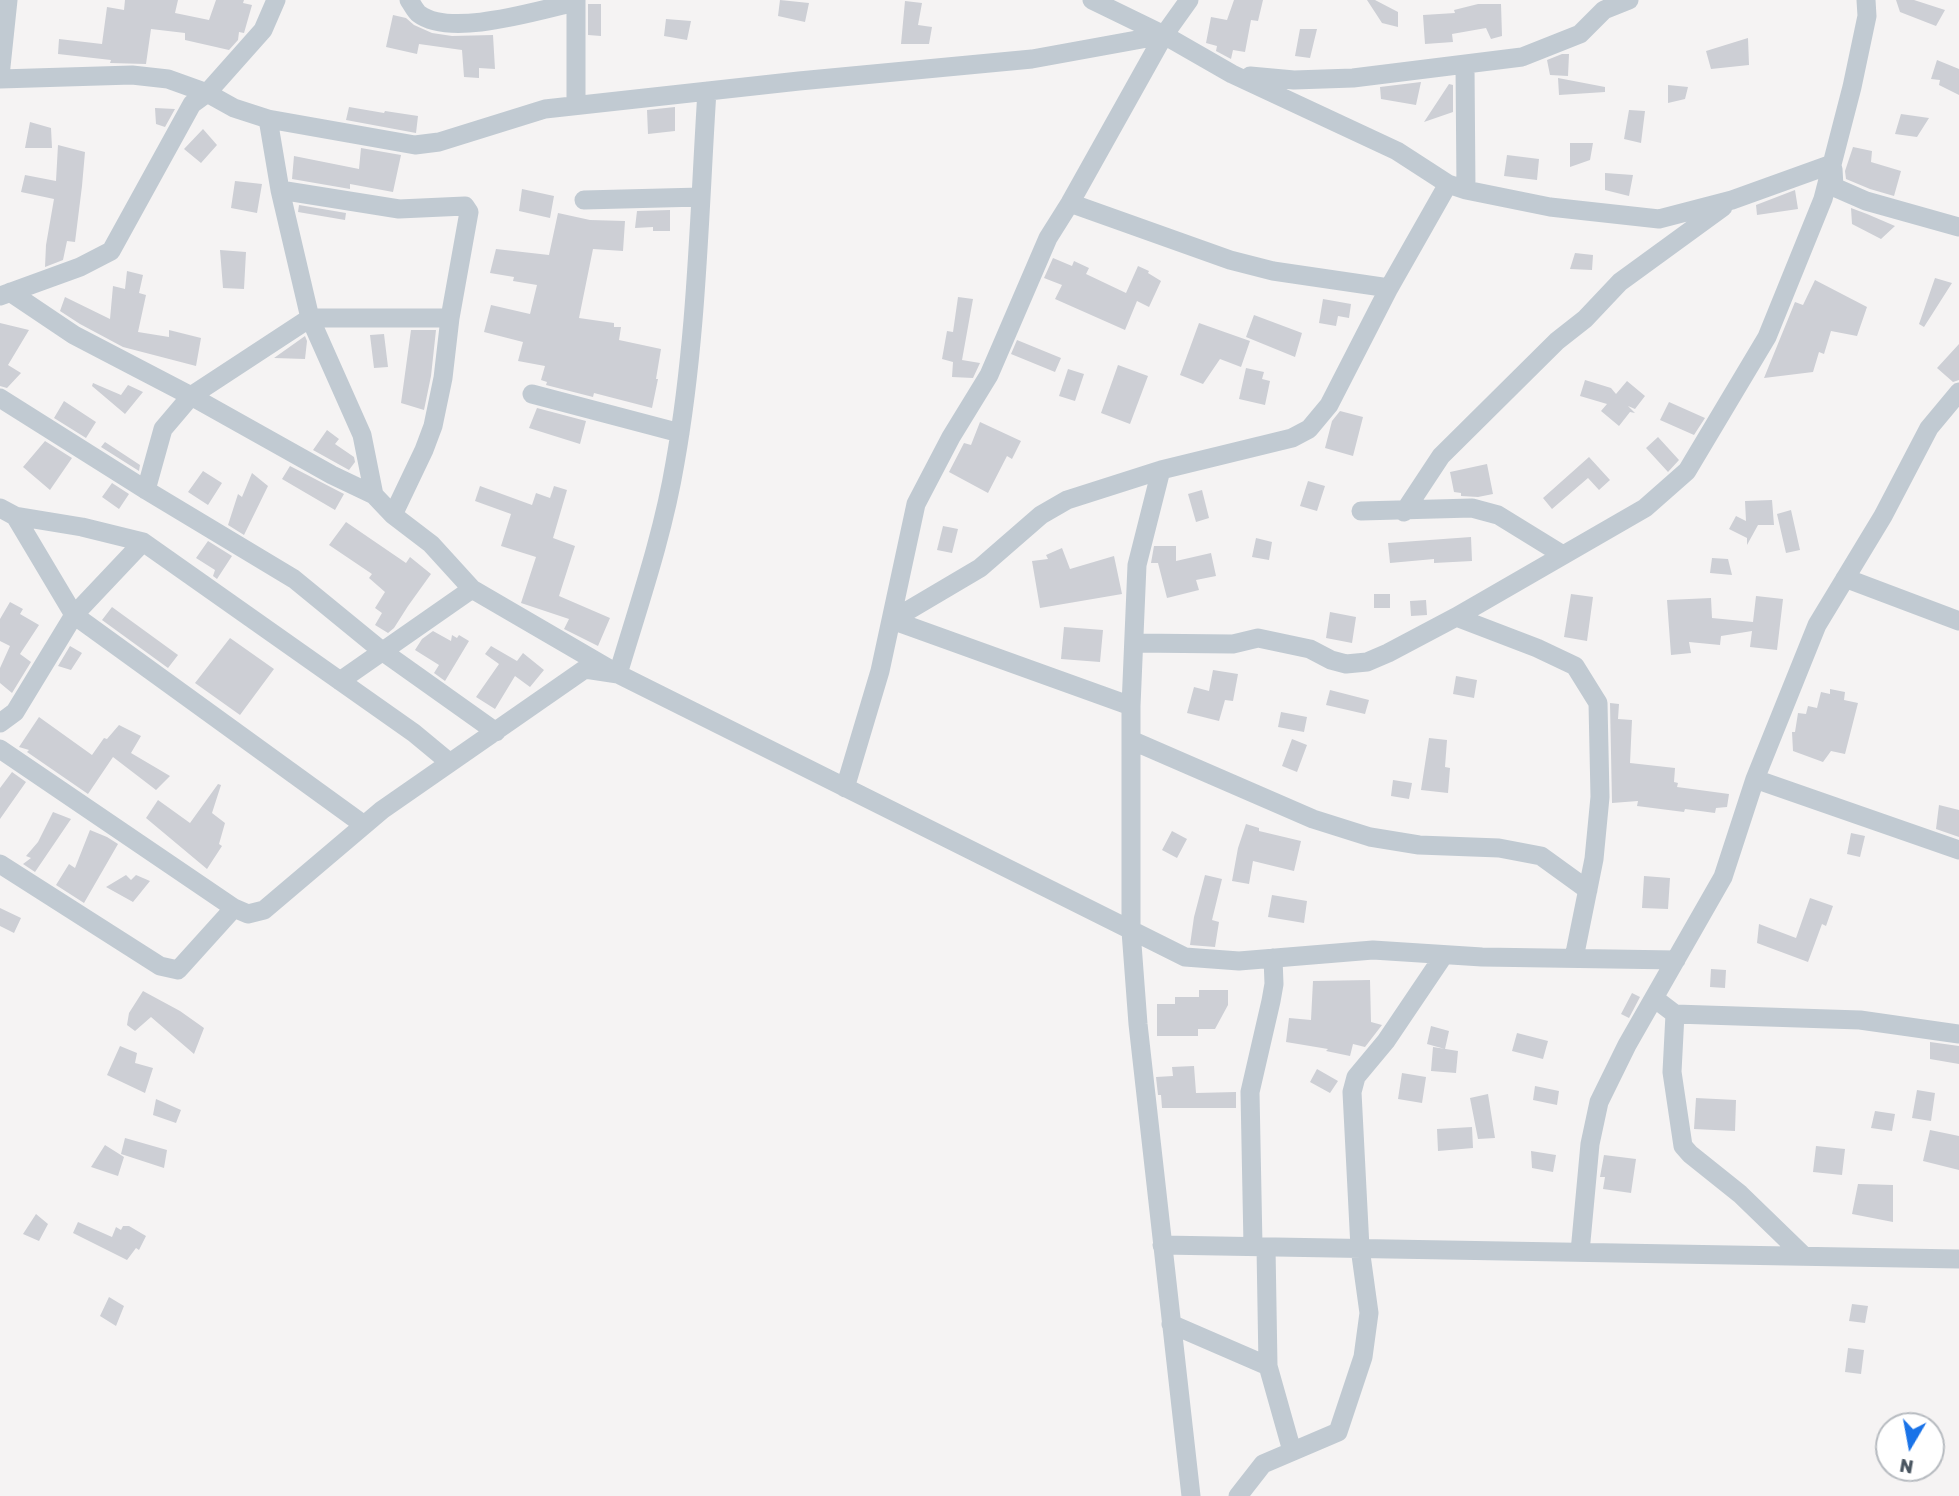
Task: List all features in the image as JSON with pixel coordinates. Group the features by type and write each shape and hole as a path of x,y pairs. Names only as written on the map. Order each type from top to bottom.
{"street":[{"path":"8,0 0,78 132,75 168,79 206,93 234,108 268,119 415,145 439,142 545,109 1032,59 1164,35"},
{"path":"5,294 80,267 111,251 192,104 206,93 263,30 276,0"},
{"path":"409,0 418,13 438,21 468,23 486,22 576,1 576,105"},
{"path":"1092,0 1164,35 1232,74 1397,151 1457,187 1550,206 1659,219 1732,200 1832,164"},
{"path":"845,788 880,671 916,504 951,437 989,375 1048,238 1164,35 1189,0"},
{"path":"1232,74 1294,80 1341,79 1522,57 1580,34 1604,10 1629,0"},
{"path":"1134,643 1233,644 1258,638 1310,649 1346,664 1367,662 1456,617 1645,508 1687,471 1767,337 1823,199 1852,87 1867,16 1866,0"},
{"path":"892,620 981,569 1041,515 1067,500 1161,470 1292,438 1309,429 1329,405 1389,288 1457,187 1465,65"},
{"path":"618,674 663,522 680,433 691,355 707,91"},
{"path":"268,119 280,190 310,318 362,436 374,495"},
{"path":"1832,164 1834,187 1866,201 1959,227"},
{"path":"280,190 399,209 465,206 469,212 433,426 393,515"},
{"path":"584,200 701,197"},
{"path":"1404,512 1441,456 1557,341 1584,319 1620,282 1732,200"},
{"path":"1070,203 1241,263 1273,271 1389,288"},
{"path":"5,294 74,335 191,396 332,475 374,495 393,515 431,544 472,589 618,674 1185,957 1239,961 1373,950 1444,955 1675,960"},
{"path":"146,490 163,429 191,396 310,318 450,318"},
{"path":"1580,1252 1590,1144 1599,1102 1723,877 1755,779 1817,625 1883,516 1929,428 1959,392"},
{"path":"532,394 680,433"},
{"path":"0,398 295,579 382,651 496,732"},
{"path":"1161,470 1137,565 1131,706 1131,931 1138,1024 1191,1496"},
{"path":"1361,511 1404,512 1472,508 1498,514 1563,555"},
{"path":"8,512 143,542 414,733 449,762"},
{"path":"8,512 74,615 364,825"},
{"path":"0,723 15,712 74,615 143,542"},
{"path":"1845,578 1959,621"},
{"path":"340,681 472,589"},
{"path":"1456,617 1537,648 1575,666 1598,704 1600,797 1594,859 1574,958"},
{"path":"892,620 1131,706"},
{"path":"0,749 234,908 248,914 264,910 364,825 449,762 585,669 618,674"},
{"path":"1131,740 1313,819 1370,837 1419,845 1499,848 1541,856 1588,890"},
{"path":"1755,779 1959,850"},
{"path":"0,864 160,966 178,970 234,908"},
{"path":"1238,1496 1264,1464 1338,1432 1363,1357 1369,1313 1360,1248 1352,1092 1356,1077 1386,1041 1444,955"},
{"path":"1273,958 1274,984 1250,1091 1268,1366 1292,1451"},
{"path":"1654,998 1675,1014 1860,1020 1959,1034"},
{"path":"1675,1014 1672,1072 1683,1146 1740,1194 1804,1256"},
{"path":"1162,1245 1959,1259"},
{"path":"1171,1324 1268,1366"}],"building":[{"path":"125,0 178,0 175,13 209,20 216,0 244,0 243,3 252,5 244,33 239,32 238,40 229,50 185,40 185,33 151,29 146,64 110,63 111,60 58,54 59,39 102,44 107,7 124,10"},
{"path":"780,0 809,3 805,22 778,16"},
{"path":"1234,0 1263,0 1258,21 1251,20 1245,52 1233,50 1231,59 1216,51 1217,46 1206,43 1211,17 1227,20"},
{"path":"1367,0 1375,0 1398,12 1398,27 1382,23"},
{"path":"1896,0 1914,0 1945,10 1936,26 1900,12"},
{"path":"905,1 922,3 918,25 932,27 929,44 901,44"},
{"path":"588,4 601,4 601,36 588,35"},
{"path":"1478,4 1501,4 1502,36 1491,39 1486,28 1452,34 1453,42 1425,44 1423,15 1455,13 1454,10"},
{"path":"393,15 406,18 432,33 452,36 493,35 495,69 479,68 479,78 464,77 462,50 419,44 417,54 386,47"},
{"path":"666,19 691,21 687,40 664,36"},
{"path":"1300,29 1317,29 1310,58 1295,56"},
{"path":"1748,38 1749,65 1711,69 1706,51"},
{"path":"1569,54 1568,76 1550,75 1547,60"},
{"path":"1937,60 1959,69 1959,95 1939,85 1940,80 1931,79"},
{"path":"1558,78 1605,87 1605,92 1559,95"},
{"path":"1421,82 1416,105 1381,99 1380,87"},
{"path":"1449,84 1453,85 1453,112 1424,122"},
{"path":"1668,85 1688,87 1685,99 1668,103"},
{"path":"349,107 418,116 416,133 346,120"},
{"path":"675,107 675,131 648,134 647,110"},
{"path":"155,108 175,109 165,127 156,124"},
{"path":"1629,110 1645,111 1641,143 1624,139"},
{"path":"1901,114 1929,118 1917,137 1895,134"},
{"path":"30,122 51,128 52,148 25,148"},
{"path":"203,129 217,145 201,163 184,149"},
{"path":"1570,143 1593,143 1590,160 1570,167"},
{"path":"58,145 85,152 82,186 75,242 67,241 63,260 45,267 54,199 21,192 25,175 56,181"},
{"path":"1853,147 1872,151 1871,162 1901,171 1894,196 1846,179 1845,171"},
{"path":"361,148 401,155 393,192 350,184 350,189 292,179 294,156 359,169"},
{"path":"1507,155 1539,159 1537,180 1504,176"},
{"path":"1605,173 1633,175 1629,196 1605,190"},
{"path":"235,181 262,184 257,213 231,208"},
{"path":"522,189 554,196 550,218 519,211"},
{"path":"1795,190 1798,209 1757,215 1756,205"},
{"path":"299,205 346,213 345,220 298,212"},
{"path":"1851,208 1895,226 1881,239 1852,224"},
{"path":"670,210 670,231 653,231 653,227 635,228 637,211"},
{"path":"558,213 590,220 625,221 623,251 593,249 579,318 614,323 614,327 621,327 619,340 661,349 652,408 594,393 593,397 546,385 547,382 541,380 545,366 518,361 523,342 484,332 491,305 530,314 537,285 490,273 496,249 549,255"},
{"path":"220,250 246,252 244,289 223,288"},
{"path":"1575,253 1593,255 1592,270 1570,269"},
{"path":"1053,258 1072,266 1074,261 1089,268 1086,274 1126,293 1138,266 1161,281 1149,307 1137,301 1125,330 1055,299 1062,285 1044,278"},
{"path":"127,271 143,275 139,293 146,295 138,332 169,337 169,330 201,338 196,366 123,347 60,311 65,297 110,319 113,286 125,289"},
{"path":"1935,278 1952,283 1924,327 1919,324"},
{"path":"1815,280 1867,307 1857,336 1831,331 1824,354 1819,352 1813,372 1764,378 1795,302 1803,305"},
{"path":"958,297 973,299 962,360 980,363 973,378 952,377 953,362 942,359 947,331 953,332"},
{"path":"1323,299 1351,304 1349,318 1338,316 1336,326 1319,323"},
{"path":"1254,315 1302,333 1295,357 1246,337"},
{"path":"0,323 29,330 8,365 21,373 7,388 0,386"},
{"path":"1199,323 1250,341 1241,367 1220,359 1203,384 1180,375"},
{"path":"411,330 436,330 424,410 401,403"},
{"path":"384,334 388,367 374,368 370,335"},
{"path":"305,336 305,359 274,358"},
{"path":"1017,340 1061,358 1055,372 1011,354"},
{"path":"1959,344 1959,380 1953,382 1937,368"},
{"path":"1118,365 1148,376 1130,424 1101,413"},
{"path":"1246,368 1264,372 1262,379 1270,381 1265,405 1239,399"},
{"path":"1068,369 1084,374 1075,401 1059,396"},
{"path":"1585,380 1611,388 1616,394 1627,381 1645,396 1635,409 1628,406 1635,413 1630,412 1619,426 1601,411 1607,404 1580,396"},
{"path":"93,383 121,395 128,385 143,392 125,414 92,386"},
{"path":"64,401 96,422 86,438 54,418"},
{"path":"1669,402 1705,418 1694,435 1660,420"},
{"path":"537,408 586,421 580,444 529,428"},
{"path":"1340,411 1363,417 1353,456 1325,448 1332,421"},
{"path":"980,422 1021,441 1012,459 1007,456 988,493 949,472 964,443 971,445"},
{"path":"327,430 339,439 335,444 354,457 355,462 349,470 313,450"},
{"path":"1658,437 1679,460 1668,472 1646,448"},
{"path":"45,441 72,458 50,490 23,467"},
{"path":"105,442 140,465 139,471 101,447"},
{"path":"1589,457 1610,480 1599,490 1588,478 1552,509 1543,498"},
{"path":"1487,464 1493,494 1478,497 1461,496 1461,493 1454,492 1450,472"},
{"path":"290,466 344,494 335,510 282,479"},
{"path":"203,471 222,483 208,505 188,492"},
{"path":"252,473 268,486 244,535 228,525 238,494 242,497"},
{"path":"1308,481 1325,486 1317,511 1300,506"},
{"path":"112,483 129,494 119,509 102,497"},
{"path":"480,486 532,505 536,493 550,498 554,486 567,490 553,538 575,546 559,596 610,618 598,646 564,629 569,619 521,603 536,557 501,546 511,514 475,501"},
{"path":"1202,490 1209,518 1196,522 1188,494"},
{"path":"1772,500 1774,525 1758,525 1747,545 1747,538 1729,529 1736,516 1746,521 1745,501"},
{"path":"1791,510 1800,550 1786,553 1777,514"},
{"path":"346,522 406,563 410,557 431,574 388,633 375,625 382,613 375,608 385,592 369,578 372,574 329,545"},
{"path":"943,526 958,529 952,553 937,550"},
{"path":"1471,537 1472,561 1434,563 1434,559 1390,563 1388,543"},
{"path":"1256,538 1272,542 1269,560 1252,557"},
{"path":"208,541 232,556 217,579 213,576 215,570 196,558"},
{"path":"1154,546 1176,546 1176,561 1211,553 1216,576 1196,580 1199,590 1167,598 1158,563 1151,563"},
{"path":"1062,548 1070,569 1114,556 1122,594 1040,608 1032,561 1048,559 1046,555"},
{"path":"1712,558 1728,559 1732,575 1710,573"},
{"path":"1374,594 1390,594 1390,608 1374,608"},
{"path":"1571,594 1593,597 1587,641 1564,637"},
{"path":"1756,596 1783,599 1777,650 1750,647 1752,631 1721,636 1720,645 1689,642 1691,653 1671,655 1667,600 1711,598 1712,618 1753,622"},
{"path":"1426,600 1427,615 1411,616 1410,601"},
{"path":"10,602 23,609 20,614 39,625 20,654 31,662 12,693 0,683 0,668 10,646 0,641 0,619"},
{"path":"112,607 178,655 168,668 102,620"},
{"path":"1330,612 1356,617 1352,643 1326,638"},
{"path":"1064,627 1103,630 1100,662 1061,659"},
{"path":"433,631 451,641 452,635 457,638 459,635 469,641 445,681 434,673 439,665 415,650 422,639"},
{"path":"230,638 274,669 240,715 195,683"},
{"path":"70,646 82,653 71,670 58,666"},
{"path":"491,646 517,661 523,653 544,670 530,687 515,676 495,709 476,697 499,664 485,654"},
{"path":"1213,670 1238,674 1233,701 1225,700 1219,721 1187,713 1194,687 1209,691"},
{"path":"1456,676 1477,680 1474,698 1453,694"},
{"path":"1830,689 1845,692 1844,700 1858,703 1845,754 1831,751 1823,762 1793,751 1792,732 1795,732 1798,713 1806,714 1808,706 1817,708 1821,692 1830,694"},
{"path":"1330,690 1369,700 1365,714 1326,705"},
{"path":"1610,703 1619,704 1618,719 1632,720 1630,763 1675,768 1674,782 1678,783 1677,787 1729,794 1727,807 1716,808 1715,813 1685,809 1684,812 1637,806 1638,801 1612,803"},
{"path":"1281,712 1307,717 1304,732 1278,727"},
{"path":"39,717 92,755 104,738 107,739 119,725 141,736 131,753 170,776 156,790 113,757 88,794 27,752 29,750 19,747"},
{"path":"1429,738 1447,740 1445,767 1450,768 1448,793 1421,790"},
{"path":"1292,739 1307,745 1297,772 1282,766"},
{"path":"12,772 26,782 0,819 0,788"},
{"path":"1393,780 1412,783 1409,799 1391,796"},
{"path":"218,784 221,785 212,813 225,823 219,844 222,846 207,869 146,818 158,800 190,823"},
{"path":"1939,805 1959,810 1959,837 1936,829"},
{"path":"53,812 71,819 35,872 23,864 31,858 26,856 38,842"},
{"path":"1246,824 1259,828 1259,831 1301,841 1294,871 1253,861 1249,884 1232,881"},
{"path":"90,830 118,844 84,903 56,885 69,864 75,868"},
{"path":"1172,831 1187,839 1177,858 1162,850"},
{"path":"1851,833 1865,836 1860,857 1847,854"},
{"path":"126,875 131,880 136,875 150,881 133,902 106,887"},
{"path":"1205,875 1222,879 1212,920 1219,922 1215,947 1190,945"},
{"path":"1644,876 1670,878 1668,909 1642,908"},
{"path":"1272,895 1307,901 1304,923 1268,917"},
{"path":"1810,898 1833,906 1826,926 1822,924 1808,962 1757,943 1759,924 1796,938"},
{"path":"0,908 21,918 14,933 0,926"},
{"path":"1711,969 1726,970 1725,988 1710,987"},
{"path":"1370,980 1371,1022 1382,1025 1365,1047 1353,1044 1350,1056 1326,1051 1328,1049 1286,1042 1289,1018 1311,1020 1313,981"},
{"path":"1199,990 1228,990 1228,1005 1215,1029 1198,1029 1198,1036 1157,1036 1157,1004 1175,1004 1175,997 1199,997"},
{"path":"143,991 204,1028 194,1054 151,1017 135,1031 127,1025 129,1013"},
{"path":"1632,993 1640,997 1629,1018 1621,1014"},
{"path":"1431,1026 1449,1031 1445,1049 1427,1044"},
{"path":"1517,1033 1548,1041 1543,1059 1512,1051"},
{"path":"1930,1042 1959,1046 1959,1064 1930,1059"},
{"path":"120,1046 137,1053 135,1063 153,1068 145,1093 107,1075"},
{"path":"1433,1047 1458,1051 1456,1073 1431,1071"},
{"path":"1194,1066 1196,1093 1236,1092 1236,1108 1162,1108 1156,1077 1173,1076 1172,1067"},
{"path":"1317,1069 1338,1081 1330,1093 1310,1082"},
{"path":"1402,1073 1426,1077 1422,1103 1398,1099"},
{"path":"1535,1086 1559,1091 1557,1105 1533,1100"},
{"path":"1917,1090 1935,1093 1931,1121 1912,1118"},
{"path":"1488,1094 1495,1138 1478,1139 1470,1098"},
{"path":"1696,1098 1736,1100 1735,1131 1694,1129"},
{"path":"156,1099 181,1110 176,1123 153,1115"},
{"path":"1875,1111 1895,1114 1892,1131 1871,1128"},
{"path":"1472,1127 1473,1148 1438,1151 1437,1129"},
{"path":"1930,1130 1959,1136 1959,1170 1923,1161"},
{"path":"125,1138 167,1150 164,1168 121,1154"},
{"path":"105,1145 124,1157 118,1176 91,1167"},
{"path":"1816,1146 1845,1149 1842,1175 1813,1172"},
{"path":"1531,1151 1556,1155 1553,1172 1532,1168"},
{"path":"1604,1155 1636,1159 1631,1193 1603,1189 1605,1177 1600,1177"},
{"path":"1858,1184 1893,1185 1893,1222 1852,1214"},
{"path":"36,1214 48,1224 39,1241 23,1234"},
{"path":"78,1222 112,1237 116,1227 121,1230 123,1226 129,1226 146,1236 139,1250 136,1248 127,1260 73,1233"},
{"path":"109,1297 124,1306 116,1326 100,1316"},
{"path":"1852,1304 1868,1306 1865,1323 1849,1321"},
{"path":"1848,1348 1864,1350 1861,1374 1845,1372"}]}
